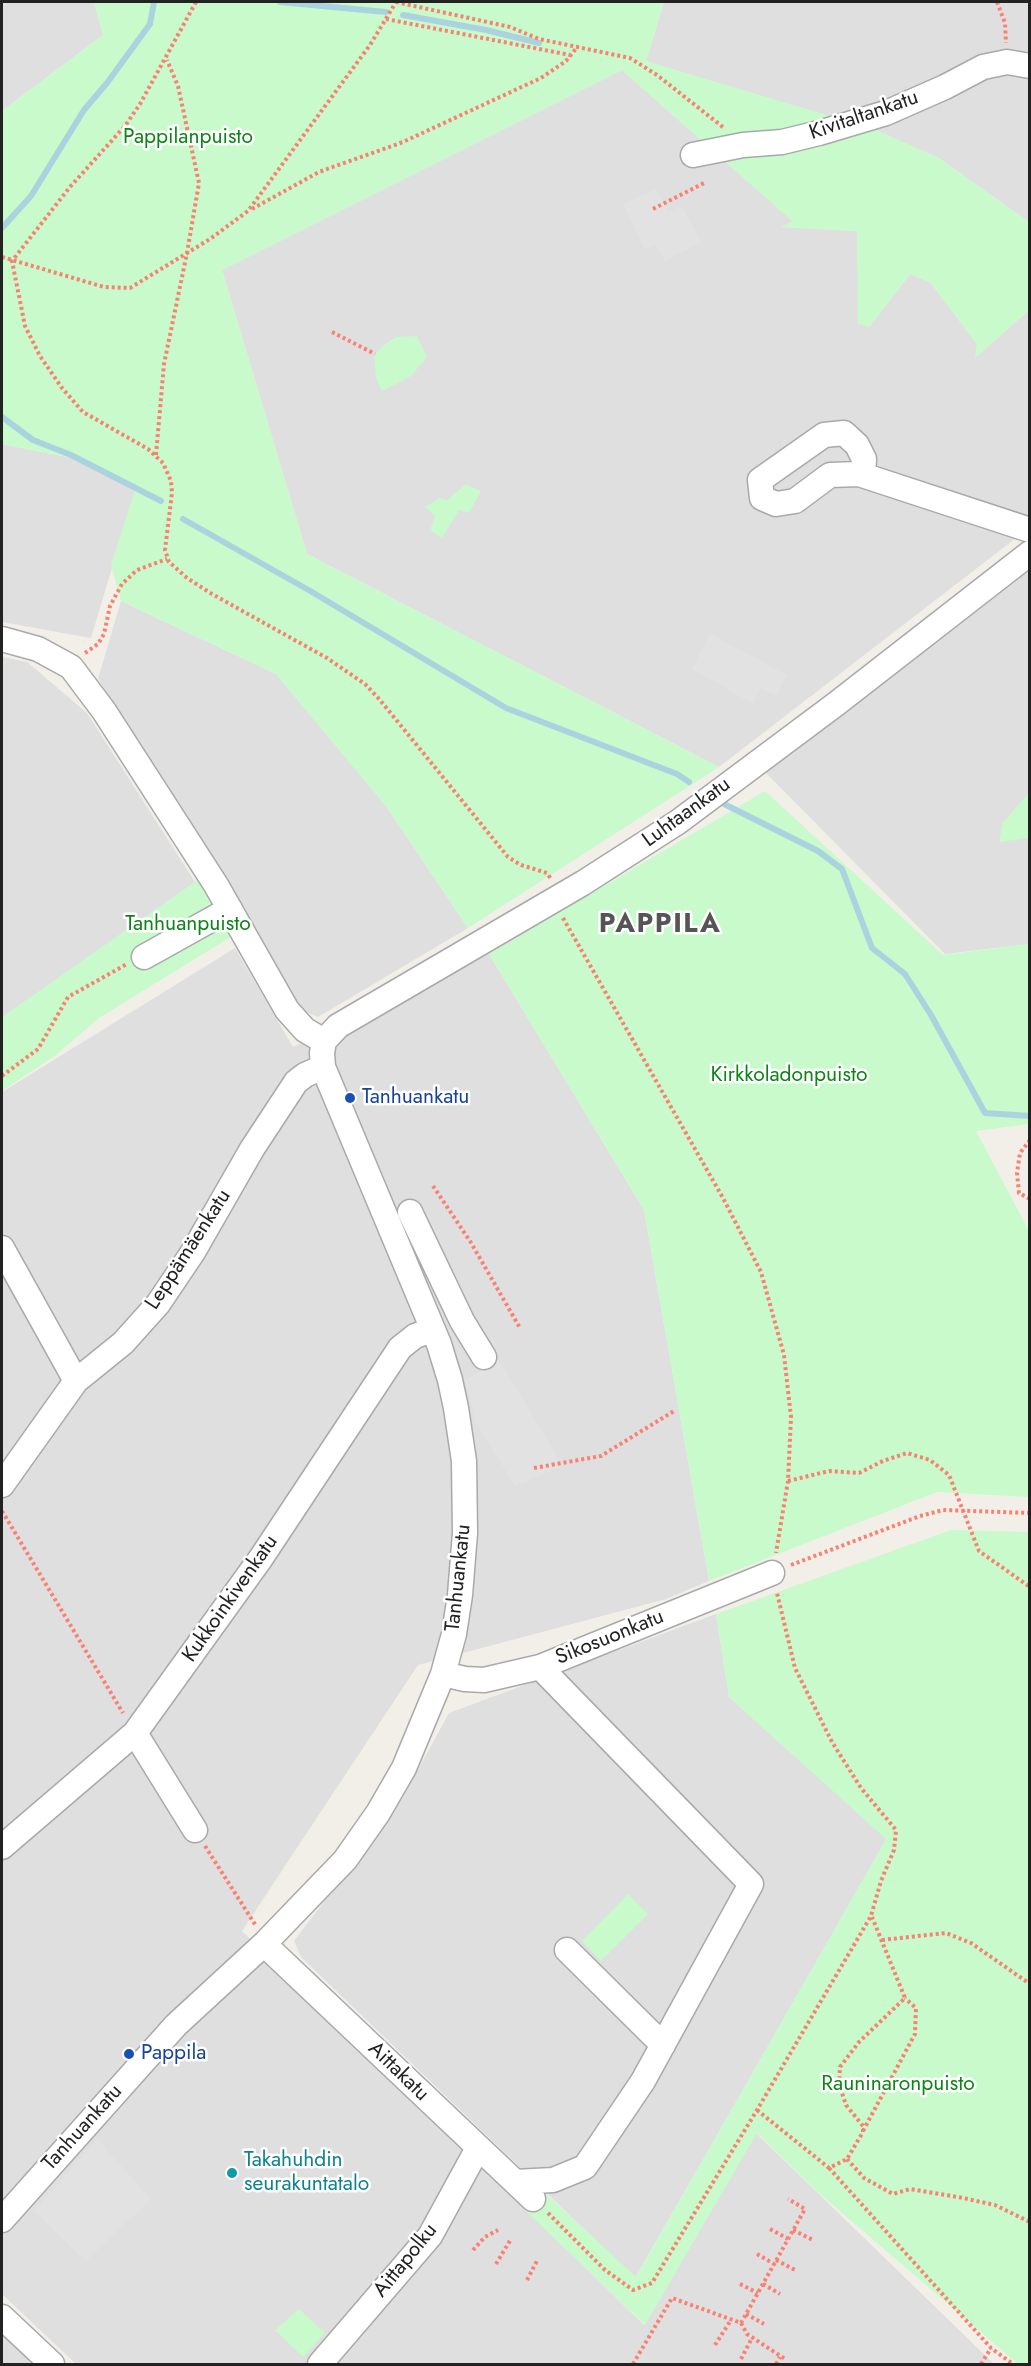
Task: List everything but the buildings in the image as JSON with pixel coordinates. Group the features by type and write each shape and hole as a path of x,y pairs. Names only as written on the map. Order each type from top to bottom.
{"street":[{"name":"Kivitaltankatu","path":"693,155 743,145 782,142 819,133 886,113 983,67 1018,64"},
{"path":"863,475 1029,530"},
{"name":"Luhtaankatu","path":"324,1041 338,1026 549,887 628,855 678,822 836,704 1029,553"},
{"path":"2,639 38,649 71,667 104,711 230,909 291,1015 310,1034 324,1041"},
{"path":"144,957 230,909"},
{"name":"Tanhuankatu","path":"2,2220 176,2025 265,1932 345,1860 378,1814 404,1768 443,1674 454,1634 460,1595 466,1488 452,1389 445,1360 323,1067 324,1041"},
{"name":"Leppämäenkatu","path":"2,1485 76,1381 123,1342 158,1304 193,1252 252,1149 290,1090 305,1075 323,1067"},
{"path":"410,1212 462,1321 484,1357"},
{"path":"2,1248 76,1381"},
{"name":"Kukkoinkivenkatu","path":"2,1847 135,1733 261,1558 400,1348 415,1336 432,1330"},
{"name":"Sikosuonkatu","path":"443,1674 484,1680 540,1666 772,1573"},
{"path":"515,2182 553,2180 585,2167 643,2081 751,1884 540,1666"},
{"path":"135,1733 195,1830"},
{"name":"Aittakatu","path":"265,1932 478,2148 533,2199"},
{"path":"567,1950 663,2045"},
{"name":"Aittapolku","path":"320,2364 430,2236 478,2148"},
{"path":"2,2317 52,2364"}],"path":[{"path":"196,2 166,59 125,126 70,187 12,261 25,326 40,356 62,388 83,412 156,456 167,471 172,493 165,550 167,559 187,578 212,594 327,658 365,684 508,857 521,865 547,873 549,887 566,924 723,1198 761,1272 784,1355 791,1417 788,1481 772,1573 795,1668 843,1760 861,1788 896,1830 894,1850 881,1881 871,1916 652,2283 633,2290 605,2270 533,2199"},
{"path":"248,211 370,45 396,2 510,27 539,39 630,58 665,81 743,145"},
{"path":"997,2 1018,64"},
{"path":"386,19 570,55"},
{"path":"2,257 104,287 130,288 187,253 248,211 319,172 403,142 541,78 578,46"},
{"path":"156,456 164,364 199,183 178,86 166,59"},
{"path":"653,208 706,182"},
{"path":"332,332 375,354"},
{"path":"71,667 88,650 98,644 104,634 110,606 122,584 136,570 167,559"},
{"path":"549,887 560,873"},
{"path":"2,1076 38,1049 68,997 130,962 144,957"},
{"path":"1029,1140 1020,1153 1017,1173 1019,1193 1029,1199"},
{"path":"433,1186 470,1242 520,1328"},
{"path":"534,1468 601,1456 674,1411"},
{"path":"788,1481 829,1471 859,1473 883,1461 907,1453 930,1460 949,1475 979,1551 1029,1587"},
{"path":"772,1573 920,1516 943,1510 1029,1513"},
{"path":"2,1511 135,1733"},
{"path":"195,1830 258,1929 265,1932"},
{"path":"829,2168 847,2159 915,2034 916,2008 905,1998 871,1916"},
{"path":"882,1940 946,1933 971,1943 1029,1984"},
{"path":"863,2132 863,2126 846,2105 842,2094 839,2084 840,2067 860,2042 905,1998"},
{"path":"757,2110 829,2168 992,2349 1013,2364"},
{"path":"847,2159 864,2178 893,2194 910,2189 963,2198 995,2205 1029,2222"},
{"path":"741,2323 805,2209 788,2199"},
{"path":"770,2229 788,2239"},
{"path":"473,2250 485,2237 498,2230"},
{"path":"793,2230 813,2240"},
{"path":"496,2264 511,2239"},
{"path":"757,2254 795,2270"},
{"path":"526,2280 538,2259"},
{"path":"740,2284 758,2293"},
{"path":"763,2284 780,2294"},
{"path":"633,2364 672,2298 741,2323 747,2334 783,2358 776,2364"},
{"path":"746,2314 764,2324"},
{"path":"715,2345 731,2320"},
{"path":"741,2359 752,2338"},
{"path":"981,2364 992,2349"}],"shaded area":[{"path":"2,2 94,2 103,35 2,111"},
{"path":"664,2 1029,2 1029,222 937,157 646,61"},
{"path":"622,70 793,221 782,227 857,231 869,327 910,274 930,282 977,344 976,357 1029,310 1029,528 719,767 307,554 222,270"},
{"path":"656,189 668,212 682,206 701,242 665,261 656,245 645,250 623,204"},
{"path":"2,444 72,458 135,491 91,638 2,622"},
{"path":"1029,566 1029,944 945,954 765,772"},
{"path":"121,601 276,674 386,806 468,928 318,1017 303,1011 98,679"},
{"path":"710,633 787,675 776,696 761,688 753,704 692,669"},
{"path":"2,657 27,662 87,713 195,882 2,1034"},
{"path":"235,948 293,1047 489,954 644,1210 709,1581 666,1599 418,1665 242,1931 644,2325 756,2133 994,2364 76,2364 2,2294 2,1092"},
{"path":"499,1360 563,1466 515,1486 476,1423 465,1380"},
{"path":"716,1614 729,1697 887,1839 635,2278 301,1957 294,1941 402,1799 449,1713"},
{"path":"97,2139 151,2199 86,2261 34,2211"},
{"path":"2,2332 32,2364 2,2364"}],"green space":[{"name":"Pappilanpuisto","path":"94,2 664,2 646,61 874,129 937,157 1029,222 1029,310 975,358 977,344 930,282 910,274 869,327 858,324 857,231 781,227 792,221 622,70 222,270 307,554 719,767 468,928 386,806 276,674 121,601 111,565 135,490 72,458 2,444 2,111 103,35"},
{"path":"417,336 427,357 411,376 382,391 376,378 374,356 382,346 396,337"},
{"path":"466,484 481,491 469,513 459,510 442,538 430,530 435,516 425,507 440,498 447,500"},
{"name":"Kirkkoladonpuisto","path":"765,791 943,955 1029,944 1029,1124 976,1131 1029,1231 1029,1497 937,1492 709,1581 644,1210 489,954"},
{"path":"1029,793 1029,838 999,842 1003,822"},
{"name":"Tanhuanpuisto","path":"199,879 237,933 99,1018 56,1055 2,1091 2,1017"},
{"name":"Rauninaronpuisto","path":"951,1530 1029,1532 1029,2364 1018,2364 821,2195 757,2133 645,2325 526,2211 542,2190 636,2277 886,1839 729,1697 716,1614"},
{"path":"628,1894 648,1914 601,1961 582,1941"},
{"path":"299,2309 325,2333 303,2357 275,2330"}],"waterway":[{"path":"2,228 31,196 84,110 107,83 150,24 154,2"},
{"path":"280,2 386,12"},
{"path":"403,15 486,30 539,43"},
{"path":"2,417 33,440 71,455 161,501"},
{"path":"183,519 312,592 506,708 677,774 689,782"},
{"path":"724,804 818,851 842,869 872,948 905,974 931,1015 985,1113 1030,1116"}],"place":[{"name":"Tanhuankatu","path":"350,1098"},
{"name":"Pappila","path":"129,2054"},
{"name":"Takahuhdin seurakuntatalo","path":"232,2173"}],"district":[{"name":"PAPPILA","path":"660,925"}]}
